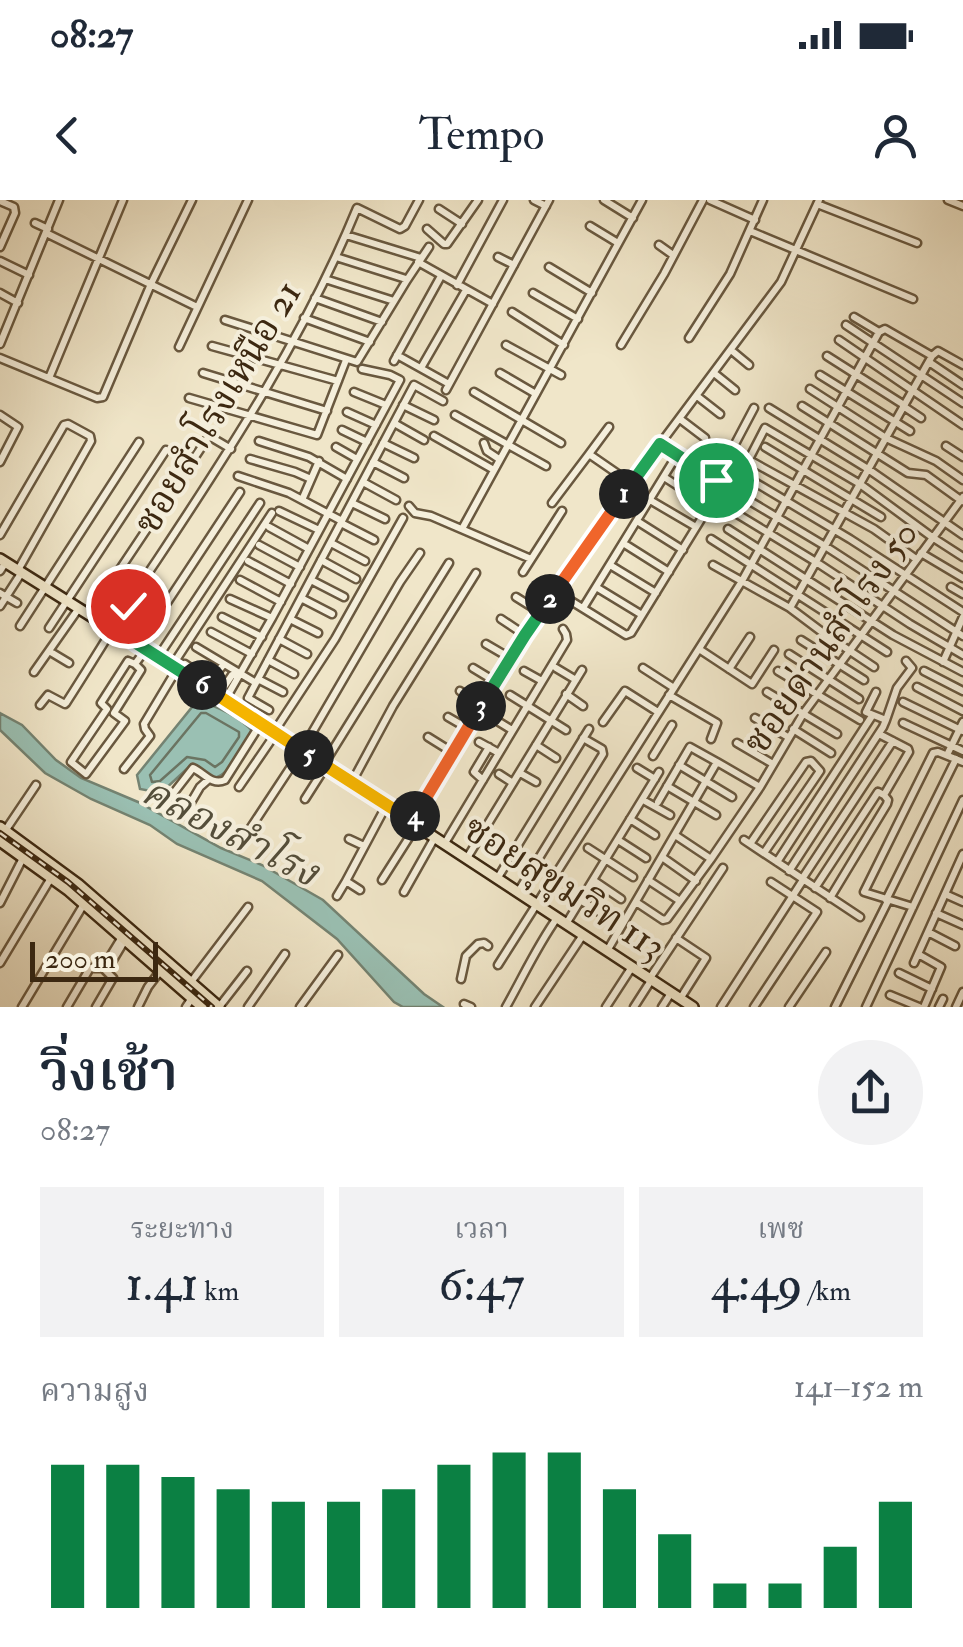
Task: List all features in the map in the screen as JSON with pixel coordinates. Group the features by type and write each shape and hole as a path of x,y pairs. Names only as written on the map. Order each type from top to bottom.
{"main road":[{"name":"ซอยสุขุมวิท 113","path":"2,564 178,666 693,1007"},
{"path":"3,829 80,885 165,966 189,1003 202,1007"},
{"path":"0,841 51,876 123,938 191,982 219,1007"}],"street":[{"path":"0,344 3,327 18,303 59,200"},
{"path":"49,378 123,200"},
{"path":"0,358 101,398 192,200"},
{"path":"179,346 248,200"},
{"name":"ซอยสำโรงเหนือ 21","path":"40,705 48,694 65,704 232,449 316,298 358,208 400,229 406,226 418,200"},
{"path":"458,284 503,200"},
{"path":"441,276 396,358 421,368 448,387 548,203 534,200"},
{"path":"604,200 633,218"},
{"path":"462,529 642,200"},
{"path":"689,338 730,274 763,200"},
{"path":"948,200 963,206"},
{"path":"0,201 15,210 0,247"},
{"path":"427,230 446,244 474,201"},
{"path":"621,345 703,201 755,220"},
{"path":"382,880 452,752 510,658 631,484 780,282 818,202 917,243"},
{"path":"439,209 462,224"},
{"path":"35,223 197,307"},
{"path":"590,226 618,244"},
{"path":"670,230 682,239"},
{"path":"750,232 913,298"},
{"path":"346,235 420,260 441,276 494,304"},
{"path":"659,245 674,255"},
{"path":"225,320 357,362 429,247"},
{"path":"336,257 407,280"},
{"path":"498,257 514,266"},
{"path":"0,260 29,275"},
{"path":"549,267 592,293"},
{"path":"325,279 394,301"},
{"path":"421,368 466,290"},
{"path":"0,293 18,303"},
{"path":"533,293 578,319"},
{"path":"316,298 382,322"},
{"path":"512,312 564,344"},
{"path":"854,316 930,359 963,385"},
{"path":"304,318 370,342"},
{"path":"846,325 963,403"},
{"path":"498,966 752,565 880,332"},
{"path":"839,340 963,425"},
{"path":"506,345 561,376"},
{"path":"212,346 338,381"},
{"path":"731,350 750,366"},
{"path":"790,608 930,359 938,351 963,365"},
{"path":"827,356 922,418"},
{"path":"190,398 314,436 328,411 346,360"},
{"path":"222,698 239,679 400,380 362,368"},
{"path":"500,372 536,394"},
{"path":"203,373 328,411"},
{"path":"714,373 735,390"},
{"path":"820,375 910,431"},
{"path":"269,710 248,698 414,384 442,401"},
{"path":"810,390 963,480"},
{"path":"354,392 386,406"},
{"path":"474,392 561,443"},
{"path":"697,396 720,414"},
{"path":"403,405 434,420"},
{"path":"802,406 908,473 926,475 962,500"},
{"path":"716,480 754,408"},
{"path":"769,408 868,469 963,535"},
{"path":"347,412 376,424"},
{"path":"0,415 18,427 0,462"},
{"path":"456,415 546,466"},
{"path":"680,418 705,438"},
{"path":"394,423 424,440"},
{"path":"0,535 64,425 90,436 91,441 0,606"},
{"path":"552,503 610,428"},
{"path":"959,634 825,546 732,494 765,428 794,449 812,455 860,484 963,557"},
{"path":"342,430 367,442"},
{"path":"90,614 209,436 232,449"},
{"path":"434,436 494,470"},
{"path":"260,441 319,462 347,479"},
{"path":"20,626 138,442"},
{"path":"384,443 414,458"},
{"path":"484,443 487,451 500,460"},
{"path":"556,591 626,634 631,633 720,487 716,480 660,444"},
{"path":"946,446 963,457"},
{"path":"764,447 881,517"},
{"path":"336,448 357,459"},
{"path":"49,628 166,450"},
{"path":"589,454 631,484"},
{"path":"583,608 677,455"},
{"path":"250,459 311,479"},
{"path":"749,460 963,578"},
{"path":"302,500 319,462"},
{"path":"373,462 404,478"},
{"path":"742,474 963,615 959,634 943,662"},
{"path":"238,476 289,493 374,540"},
{"path":"664,477 709,506"},
{"path":"362,482 396,500"},
{"path":"135,664 240,492"},
{"path":"650,500 696,527"},
{"name":"ซอยด่านสำโรง 50","path":"606,951 717,762 760,787 803,714 962,500"},
{"path":"158,657 260,503"},
{"path":"352,504 384,519"},
{"path":"409,506 414,513 431,516 530,559"},
{"path":"523,572 562,511"},
{"path":"124,769 150,736 144,724 178,666 276,512 319,530"},
{"path":"734,512 963,655"},
{"path":"238,787 335,639 403,518"},
{"path":"637,522 683,550"},
{"path":"269,528 309,549"},
{"path":"728,530 871,620 963,672"},
{"path":"711,538 887,652"},
{"path":"330,542 365,560"},
{"path":"623,543 669,572"},
{"path":"258,544 300,567"},
{"path":"244,838 302,750 420,553"},
{"path":"321,560 356,580"},
{"path":"248,561 291,584"},
{"path":"305,799 449,563"},
{"path":"610,564 656,593"},
{"path":"713,565 790,608 874,666"},
{"path":"352,782 393,706 476,574"},
{"path":"240,580 281,602"},
{"path":"311,580 344,598"},
{"path":"596,587 642,615"},
{"path":"951,588 963,594"},
{"path":"3,595 17,603"},
{"path":"516,596 540,612"},
{"path":"301,598 332,614"},
{"path":"230,599 272,618"},
{"path":"34,672 79,607"},
{"path":"222,617 262,637"},
{"path":"290,619 318,633"},
{"path":"501,619 525,635"},
{"path":"445,844 567,640 562,630"},
{"path":"211,632 252,654"},
{"path":"729,669 750,637"},
{"path":"280,639 307,654"},
{"path":"801,640 864,680"},
{"path":"486,644 510,658"},
{"path":"196,647 239,674 283,692"},
{"path":"698,649 752,684 774,650"},
{"path":"50,651 69,663"},
{"path":"788,654 859,698"},
{"path":"268,660 294,674"},
{"path":"790,871 879,734 897,688 912,668 906,660"},
{"path":"135,664 128,662 101,702 111,710 125,721 86,774 70,762 111,710 141,670 135,664"},
{"path":"178,666 210,681 224,664"},
{"path":"473,668 496,682"},
{"path":"556,668 576,680"},
{"path":"643,668 716,723 711,739"},
{"path":"467,858 582,670"},
{"path":"524,671 542,681"},
{"path":"778,671 860,720"},
{"path":"924,671 963,691"},
{"path":"917,687 963,711"},
{"path":"460,691 482,705"},
{"path":"603,722 624,691 658,712"},
{"path":"766,692 837,734"},
{"path":"876,692 866,711 886,720"},
{"path":"510,694 566,730"},
{"path":"566,694 583,706"},
{"path":"903,702 962,728 947,755"},
{"path":"777,862 872,716"},
{"path":"448,717 467,728"},
{"path":"755,718 831,753"},
{"path":"499,722 512,730"},
{"path":"903,723 963,751"},
{"path":"169,800 192,768 218,782 225,780 261,724"},
{"path":"653,756 672,725"},
{"path":"497,878 589,729"},
{"path":"647,729 663,740"},
{"path":"815,888 908,752 879,734"},
{"path":"428,737 452,752"},
{"path":"518,892 603,754 602,749 584,738"},
{"path":"479,742 499,752"},
{"path":"721,1007 893,742"},
{"path":"737,743 773,764"},
{"path":"536,746 556,758"},
{"path":"482,780 474,772 489,747"},
{"path":"658,802 690,747 717,762"},
{"path":"835,1007 887,900 959,761 938,752 933,753 864,892 887,900 913,906"},
{"path":"764,853 820,770 811,761 806,762 747,842 860,917"},
{"path":"679,765 732,797"},
{"path":"506,1007 532,956 580,900 657,775 637,768"},
{"path":"520,772 536,782"},
{"path":"499,774 513,783"},
{"path":"183,816 209,778"},
{"path":"3,829 36,784"},
{"path":"830,898 887,804 888,799 865,784"},
{"path":"666,786 716,814"},
{"path":"636,902 665,920 760,787"},
{"path":"643,800 670,815"},
{"path":"866,1007 963,800"},
{"path":"337,896 387,805"},
{"path":"630,819 655,836"},
{"path":"675,835 711,859"},
{"path":"404,892 435,836"},
{"path":"349,839 364,846"},
{"path":"618,840 646,858"},
{"path":"588,848 632,878"},
{"path":"914,963 963,854"},
{"path":"0,903 24,857"},
{"path":"662,857 696,881"},
{"path":"634,1007 724,868"},
{"path":"954,872 963,876"},
{"path":"0,963 51,876"},
{"path":"592,880 622,899"},
{"path":"648,880 680,902"},
{"path":"346,881 360,890"},
{"path":"754,1007 818,912 771,882"},
{"path":"945,894 963,902"},
{"path":"580,900 604,916"},
{"path":"22,1007 84,904"},
{"path":"191,982 248,907"},
{"path":"936,913 963,925"},
{"path":"928,932 955,946"},
{"path":"536,1007 582,935"},
{"path":"105,969 123,938"},
{"path":"662,1007 706,959 676,938"},
{"path":"461,979 466,956 478,944 488,946"},
{"path":"788,1007 826,952"},
{"path":"248,1007 286,954"},
{"path":"890,994 921,1007 941,967 918,954"},
{"path":"300,1007 338,956"},
{"path":"138,1007 165,966"},
{"path":"606,1007 632,967"},
{"path":"67,1007 90,968 105,969 112,980 96,1007"},
{"path":"219,1007 247,972"},
{"path":"899,973 932,989"},
{"path":"956,1007 963,992"},
{"path":"939,1007 943,998"}],"water":[{"path":"197,701 228,713 253,732 231,767 211,779 190,766 161,793 140,789 137,775"},
{"path":"0,713 22,725 56,760 81,778 138,802 323,900 443,1007 403,1007 394,1002 337,939 262,881 177,844 150,825 45,773 0,730"}],"railway":[{"path":"0,833 68,882 212,1007"}],"route":[{"path":"128,606 114,629 412,821 525,635 660,444 716,480"}],"water label":[{"name":"คลองสำโรง","path":"231,831"}]}
